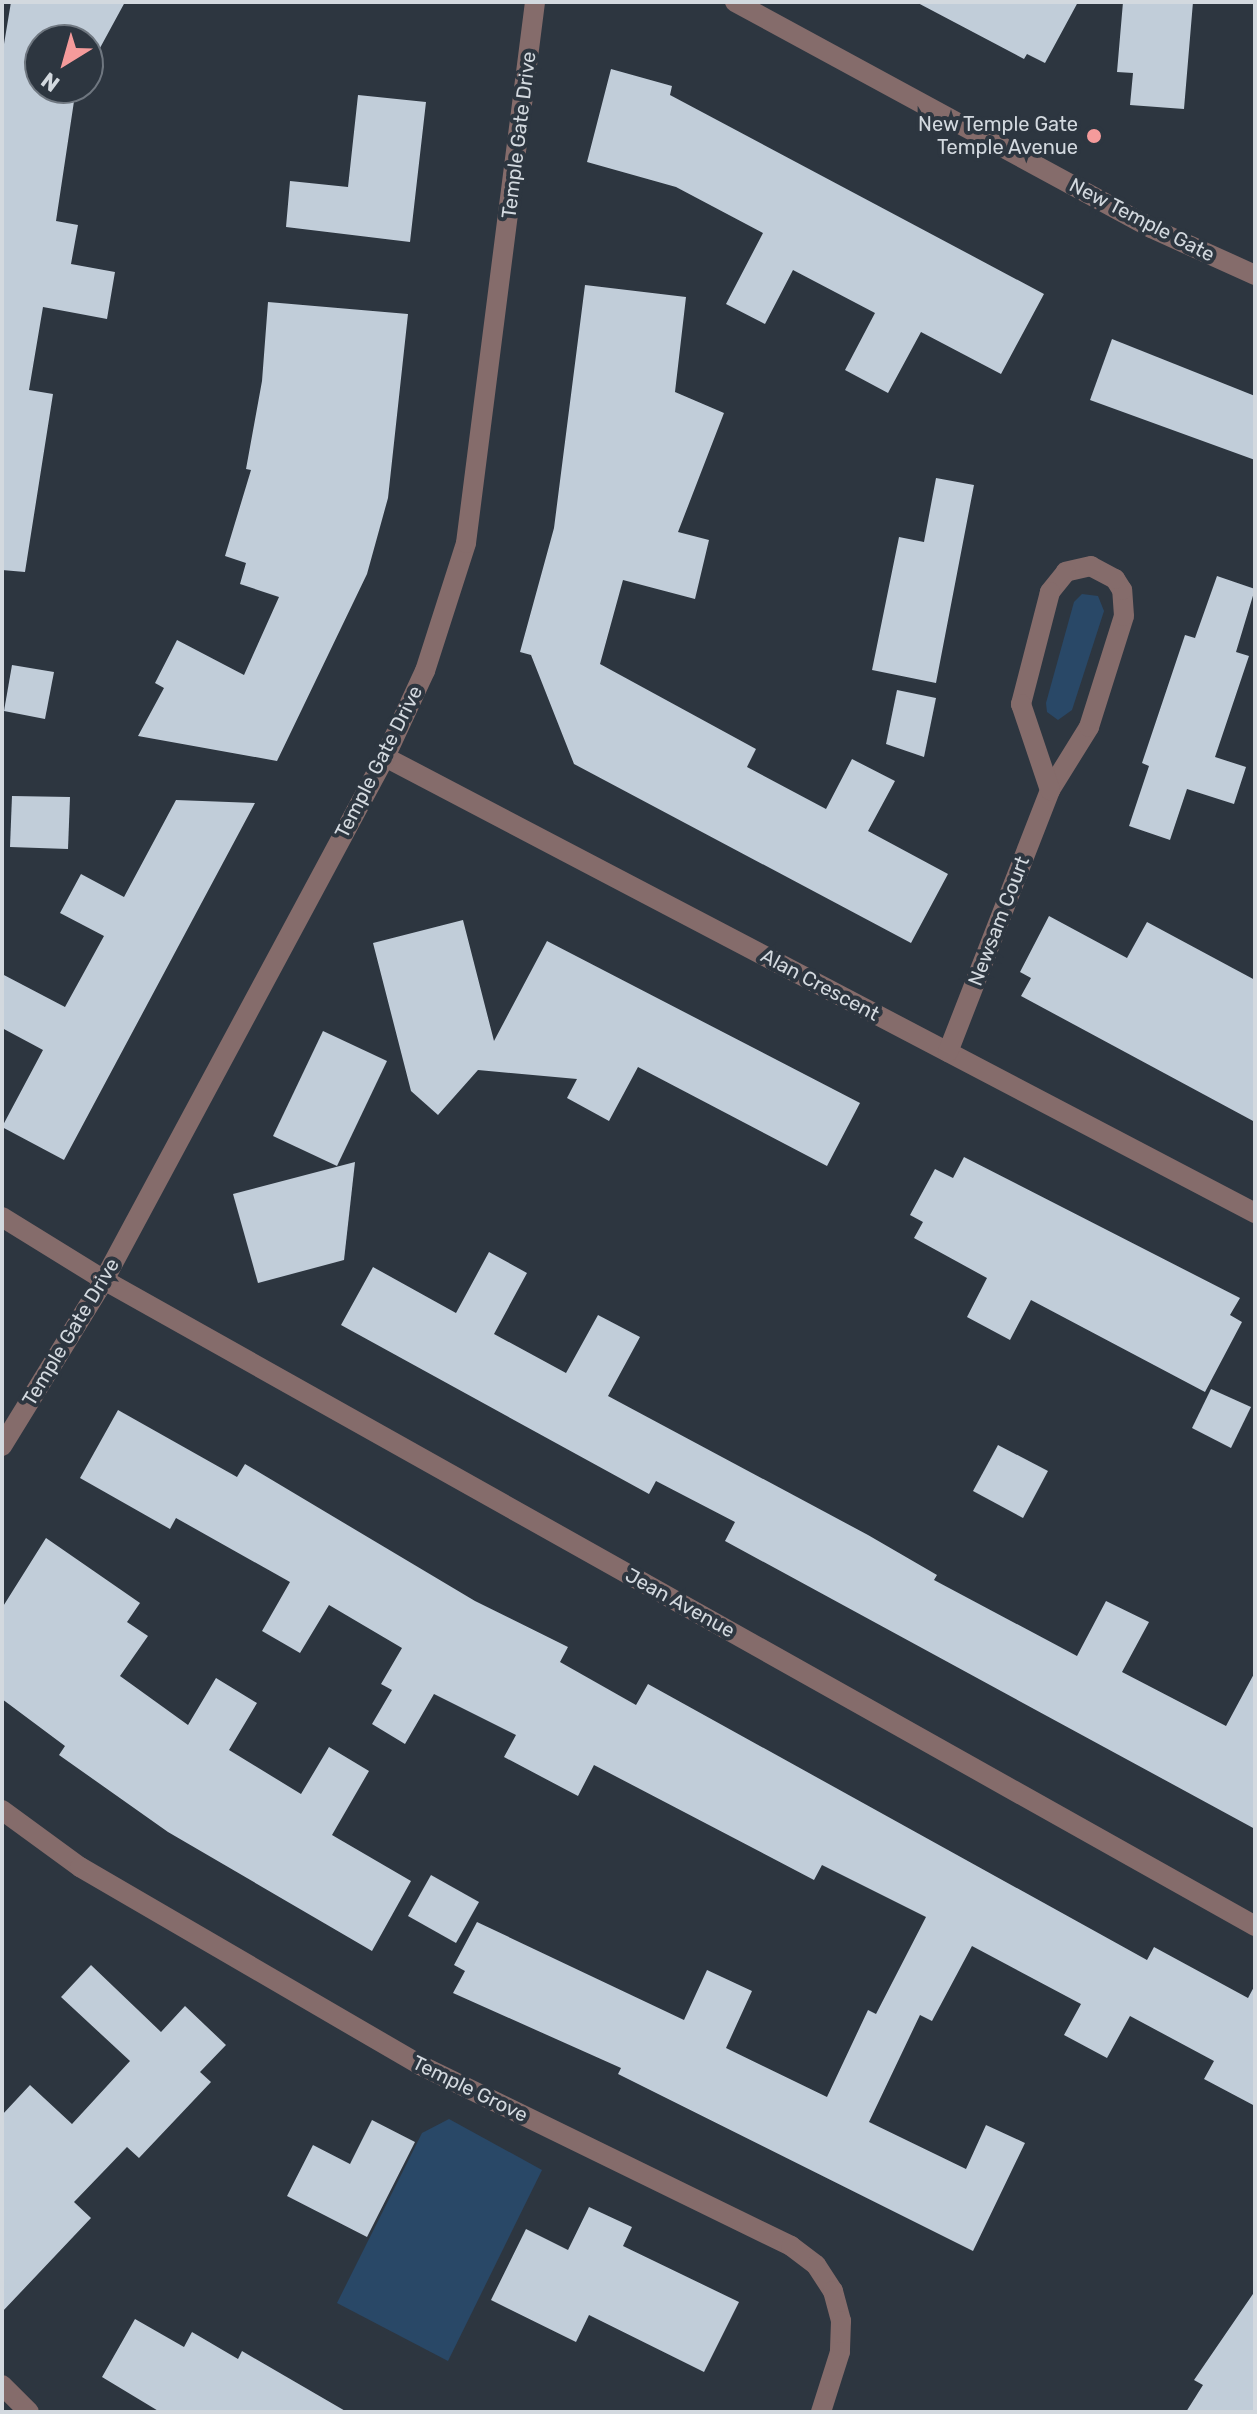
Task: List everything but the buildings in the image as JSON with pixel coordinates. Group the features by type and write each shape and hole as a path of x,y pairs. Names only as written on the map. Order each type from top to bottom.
{"street":[{"name":"Temple Gate Drive","path":"2,1446 104,1280 385,757 425,671 466,543 535,2"},
{"name":"New Temple Gate","path":"735,2 1151,228 1255,275"},
{"name":"Newsam Court","path":"948,1052 1050,790 1089,727 1124,616 1122,590 1104,571 1091,566 1066,572 1050,592 1021,704 1050,790"},
{"name":"Alan Crescent","path":"385,757 1255,1213"},
{"name":"Jean Avenue","path":"2,1217 104,1280 1255,1926"},
{"name":"Temple Grove","path":"2,1810 80,1867 420,2065 791,2246 816,2265 833,2291 841,2321 840,2352 821,2412"},
{"path":"2,2385 21,2409"}],"shaded area":[{"path":"1082,594 1098,596 1104,611 1072,710 1058,720 1047,712 1046,703 1074,602"},
{"path":"449,2119 542,2170 448,2361 337,2303 422,2133"}],"place":[{"name":"New Temple Gate Temple Avenue","path":"1094,136"}]}
